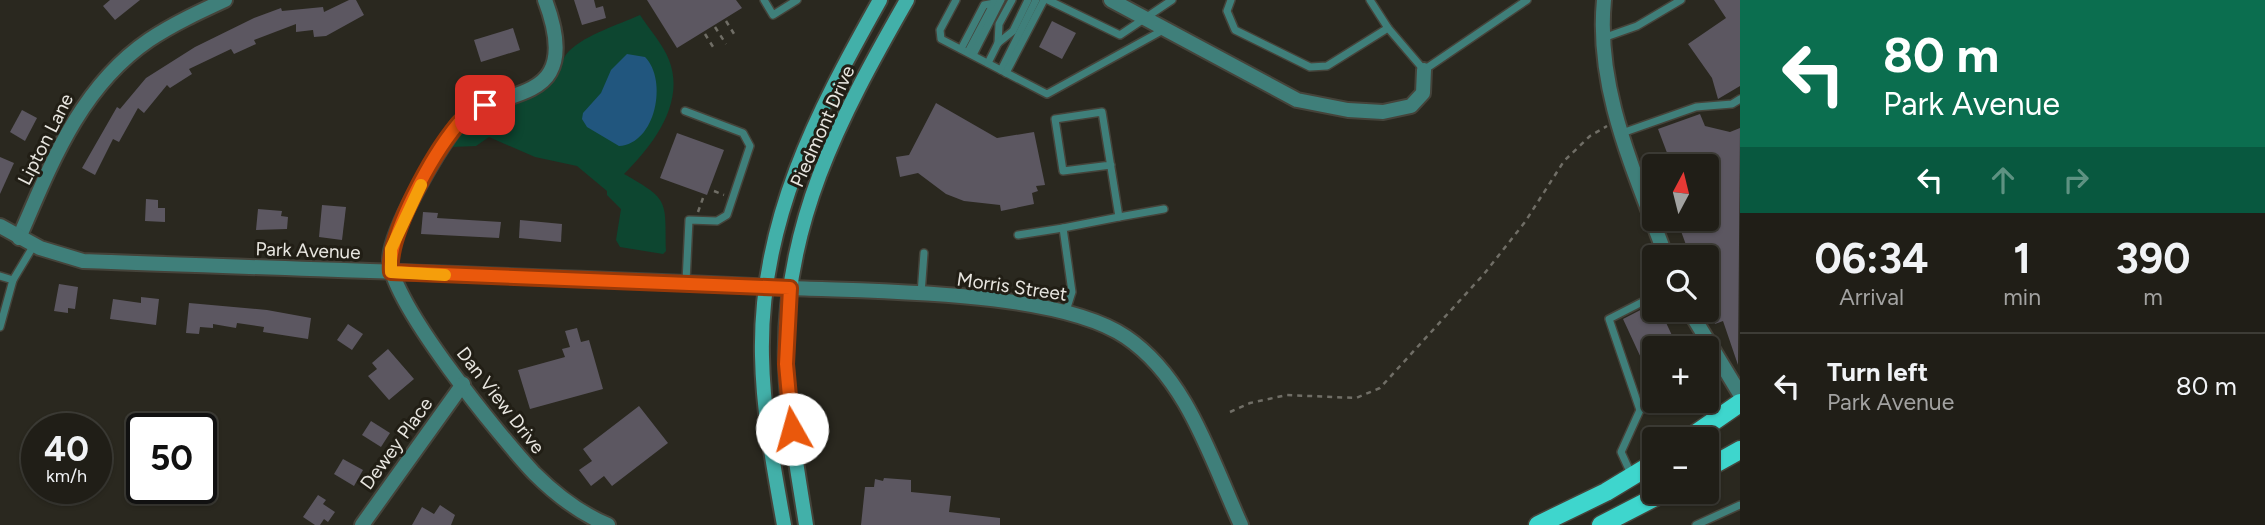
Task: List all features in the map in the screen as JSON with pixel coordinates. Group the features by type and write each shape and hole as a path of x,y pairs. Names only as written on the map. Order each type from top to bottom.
{"main road":[{"name":"Piedmont Drive","path":"784,525 765,419 762,353 767,286 782,210 809,132 880,0"},
{"name":"Piedmont Drive","path":"806,525 788,405 786,364 790,288 803,220 830,144 846,109 907,0"},
{"path":"1705,427 1740,403"},
{"path":"1719,462 1740,450"},
{"path":"1538,525 1642,470"},
{"path":"1601,525 1642,504"}],"street":[{"name":"Lipton Lane","path":"19,238 75,118 103,79 150,40 225,0"},
{"path":"391,272 391,249 409,209 457,125 471,112 499,99 532,89 550,74 555,36 545,0"},
{"path":"1111,0 1297,100 1348,110 1383,112 1410,106 1423,93 1424,70"},
{"path":"1604,0 1602,38 1606,84 1662,245"},
{"name":"Park Avenue","path":"0,226 34,245 83,261 790,288"},
{"name":"Dan View Drive","path":"391,272 415,317 463,384 535,474 575,509 608,525"},
{"name":"Morris Street","path":"790,288 921,295 1066,311 1099,322 1126,337 1153,359 1178,389 1241,525"},
{"path":"1696,322 1740,394"},
{"name":"Dewey Place","path":"362,525 463,384"}],"lane":[{"path":"764,0 773,15 797,0"},
{"path":"956,0 940,30 942,39 1047,94 1165,29"},
{"path":"988,63 998,43 999,24 1012,0"},
{"path":"998,43 1013,31 1028,0"},
{"path":"1004,71 1036,0"},
{"path":"1004,71 1046,0 1120,35 1172,0"},
{"path":"1231,0 1227,11 1235,30 1310,67 1327,66 1388,28"},
{"path":"1370,0 1388,28 1424,70 1527,0"},
{"path":"1602,38 1637,26 1681,0"},
{"path":"967,52 984,5 997,1"},
{"path":"967,52 997,1"},
{"path":"1620,127 1696,107 1732,104 1740,99"},
{"path":"685,111 743,133 750,146 727,215 717,221 688,222 686,282"},
{"path":"1111,165 1063,172 1055,119 1102,112 1111,165 1119,217"},
{"path":"1018,235 1164,209"},
{"path":"1063,228 1072,292 1066,311"},
{"path":"0,327 13,280 34,245"},
{"path":"921,295 924,253"},
{"path":"0,276 13,280"},
{"path":"1632,476 1622,452 1640,410 1609,319 1642,302"},
{"path":"1719,373 1725,370"},
{"path":"1696,525 1740,505"}],"path":[{"path":"726,20 736,37"},
{"path":"715,27 726,44"},
{"path":"705,34 715,50"},
{"path":"1230,412 1250,403 1287,395 1345,399 1369,394 1380,388 1484,274 1576,147 1590,135 1620,127"},
{"path":"696,220 703,198"}],"green space":[{"path":"640,15 660,42 669,60 673,92 670,108 655,137 624,174 650,190 662,203 666,234 666,251 663,254 620,247 616,240 621,209 607,195 607,191 577,166 535,157 489,137 476,146 451,147 471,122 483,114 550,84 566,54 576,45"}],"water":[{"path":"627,54 645,57 652,67 657,95 650,123 642,134 632,143 619,146 587,127 582,119 583,113 601,93 611,70"}],"building":[{"path":"110,0 140,0 115,20 103,6"},
{"path":"349,0 356,0 364,15 326,36 314,37 313,30 296,32 296,24 254,40 256,44 234,54 231,49 189,69 192,74 170,88 167,85 144,113 138,108 119,142 113,139 95,175 82,168 117,107 120,109 146,78 195,47 281,8 282,11 323,7 324,12"},
{"path":"574,0 594,0 596,8 603,6 606,18 582,25"},
{"path":"647,0 736,0 742,8 677,48"},
{"path":"1714,0 1740,0 1740,86 1718,99 1712,78 1688,44 1726,18"},
{"path":"1052,21 1076,33 1062,59 1039,47"},
{"path":"513,28 520,50 481,62 474,40"},
{"path":"936,103 997,138 1034,132 1045,185 1036,186 1038,191 1032,193 1034,204 1001,211 1000,205 964,201 946,194 918,173 900,177 896,157 909,155"},
{"path":"22,110 37,118 25,141 10,132"},
{"path":"1700,114 1705,126 1730,132 1740,128 1738,365 1723,321 1715,324 1714,322 1719,322 1719,245 1686,245 1681,231 1719,231 1719,154 1667,154 1658,129"},
{"path":"677,133 724,150 707,195 660,178"},
{"path":"0,157 14,163 0,194"},
{"path":"146,199 158,200 158,208 165,208 165,222 145,221"},
{"path":"322,205 346,207 342,240 319,237"},
{"path":"258,209 282,211 281,216 288,217 287,229 256,230"},
{"path":"423,212 438,213 437,218 501,222 499,238 421,234"},
{"path":"520,220 562,224 561,242 519,238"},
{"path":"59,284 78,287 75,309 68,308 68,313 54,311"},
{"path":"141,297 159,299 156,325 110,319 113,299 141,303"},
{"path":"189,303 267,310 311,318 308,339 263,332 264,327 237,323 236,328 213,324 213,328 200,327 199,334 186,333"},
{"path":"1642,309 1642,322 1666,322 1672,336 1642,336 1642,360 1623,319"},
{"path":"348,324 363,334 352,350 337,340"},
{"path":"577,328 581,342 589,340 603,389 530,409 518,370 565,357 562,349 570,347 565,331"},
{"path":"388,349 414,379 389,400 368,376 377,369 372,363"},
{"path":"639,406 668,443 612,486 604,476 591,486 579,470 592,461 583,449"},
{"path":"371,421 390,433 381,447 362,435"},
{"path":"343,459 363,470 354,486 334,474"},
{"path":"884,478 911,480 911,492 951,496 949,512 1000,518 1000,525 861,525 865,487 874,487 875,479 883,481"},
{"path":"318,495 326,500 323,504 335,512 328,522 324,519 320,525 315,525 303,517"},
{"path":"440,505 455,515 451,525 412,525 422,507 434,514"}],"slow traffic":[{"path":"421,185 391,249 391,272 445,275"}],"route":[{"path":"485,105 471,112 457,125 433,164 391,249 391,272 790,288 786,364 792,429"}]}
